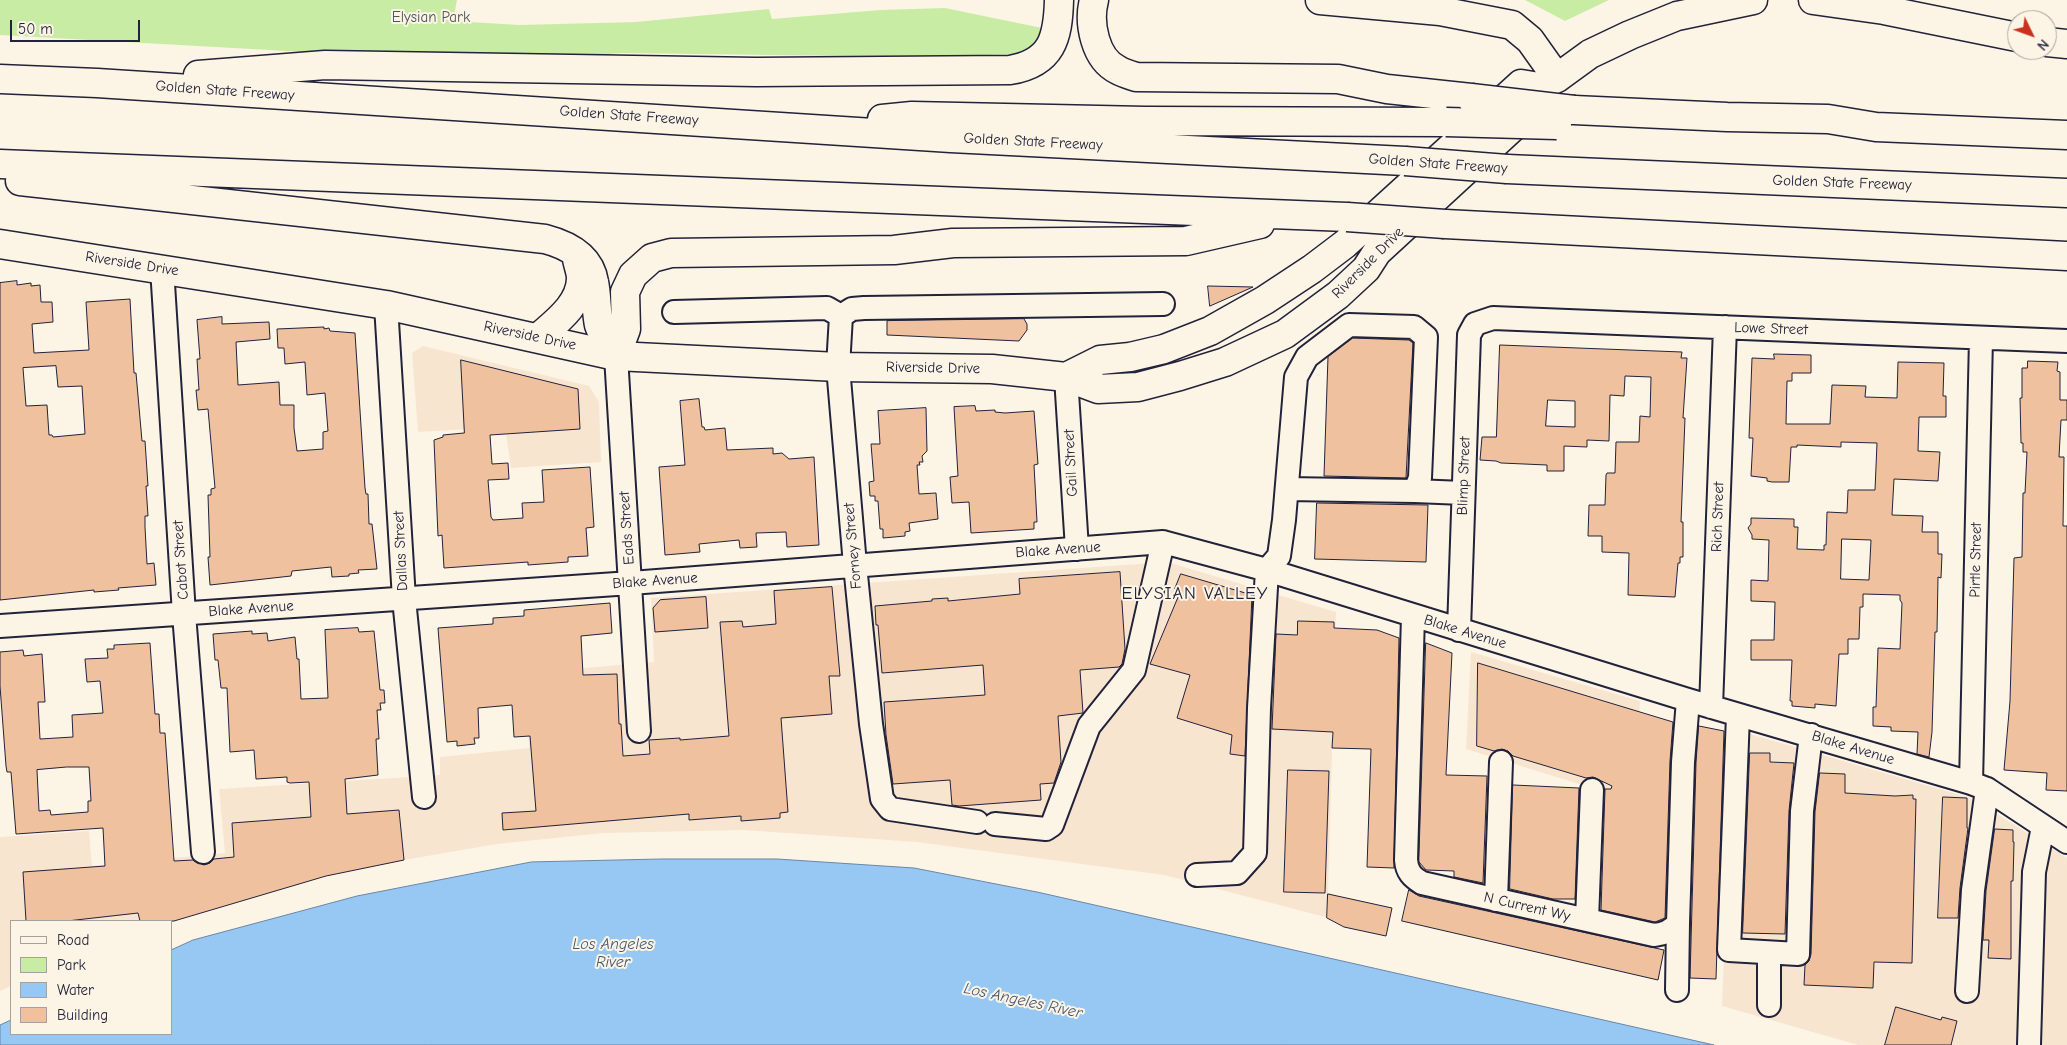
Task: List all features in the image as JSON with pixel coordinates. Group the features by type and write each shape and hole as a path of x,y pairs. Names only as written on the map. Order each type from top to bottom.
{"main road":[{"path":"97,83 325,65 756,72 1010,70 1026,67 1041,58 1052,44 1058,27 1059,0"},
{"path":"1094,0 1094,36 1100,51 1108,63 1117,70 1136,76 1338,79 1387,89 1471,98 1565,117"},
{"path":"1320,0 1440,12 1512,25 1530,40 1548,83 1590,54 1630,35 1677,16 1753,0"},
{"path":"1813,0 1884,10 2007,35"},
{"name":"Golden State Freeway","path":"0,79 97,83 951,138 1405,161 1507,169 2067,192"},
{"name":"Riverside Drive","path":"0,244 162,268 386,305 539,337 616,356 838,367 992,369 1066,377 1098,389 1138,387 1225,362 1285,334 1338,295 1366,269 1377,252 1540,102 1548,83 1521,84 1345,244 1312,269 1265,300 1210,331 1164,349 1130,357 1100,360 1066,377"},
{"path":"786,126 912,116 1145,121 1446,122 1565,117 1727,117 1828,119 1876,127 2067,135"},
{"path":"0,164 1347,217 1445,224 2067,256"},
{"path":"0,179 545,239 562,244 587,263 594,280 600,326 616,356"},
{"path":"616,356 626,329 625,292 633,275 652,258 670,253 894,250 953,243 1186,241 1295,216"},
{"path":"539,337 564,315 572,305 578,292 581,278 576,253"}],"street":[{"name":"Cabot Street","path":"162,268 184,614 203,852"},
{"path":"674,312 827,308 841,316 852,309 864,308 1162,304"},
{"name":"Dallas Street","path":"386,305 404,599 424,797"},
{"name":"Forney Street","path":"841,316 838,367 854,566 871,724 882,799 890,809 986,823 1046,829 1052,825 1089,726 1134,670 1162,542"},
{"name":"Lowe Street","path":"1475,324 1493,318 2067,342"},
{"name":"Blimp Street","path":"1459,630 1469,335 1475,324"},
{"path":"1197,875 1237,873 1255,853 1259,708 1267,570 1279,556 1287,489 1296,377 1307,357 1349,325 1414,327 1426,336 1420,478 1415,491"},
{"name":"Rich Street","path":"1711,707 1725,327"},
{"name":"Pirtle Street","path":"1967,991 1979,786 1981,338"},
{"name":"Eads Street","path":"616,356 639,731"},
{"name":"Gail Street","path":"1066,377 1077,549"},
{"path":"1287,489 1463,493"},
{"name":"Blake Avenue","path":"0,626 631,583 1162,542 1267,570 1711,707 1979,786 2067,842"},
{"name":"N Current Wy","path":"1413,616 1407,868 1412,876 1422,883 1654,935 1661,934 1675,927 1678,923"},
{"path":"1677,990 1683,762 1688,700"},
{"path":"1738,715 1729,950 1798,954 1802,811 1811,735"},
{"path":"1496,900 1500,762"},
{"path":"1587,920 1592,790"},
{"path":"2029,1045 2034,872 2043,827"},
{"path":"1769,953 1770,1005"}],"shaded area":[{"path":"423,346 589,386 599,402 601,462 511,468 505,427 418,432 412,353"},
{"path":"1167,562 1336,612 1328,893 1392,908 1387,932 1164,875 917,842 743,830 604,833 497,844 326,876 172,922 172,920 10,920 10,986 0,991 0,837 89,831 92,866 225,853 219,789 440,775 440,757 529,748 526,673 654,662 651,598"},
{"path":"1471,652 1640,701 1634,801 1466,749"},
{"path":"1733,729 1967,797 2067,858 2067,1045 1858,1045 1722,1006"}],"green space":[{"name":"Elysian Park","path":"0,0 457,0 453,21 519,25 636,22 769,9 772,19 880,10 945,8 1042,28 1039,40 1021,54 921,57 621,53 549,59 359,55 0,35"},
{"path":"1525,0 1609,0 1565,21"}],"water":[{"name":"Los Angeles River","path":"777,859 914,868 1037,892 1714,1045 0,1045 0,1025 10,1020 10,1035 172,1035 172,950 193,940 357,896 531,862"}],"building":[{"path":"17,281 17,285 31,283 31,286 40,285 41,302 52,302 53,322 32,324 34,353 89,350 86,302 130,299 134,373 136,373 142,441 145,441 148,486 146,486 148,516 145,516 147,564 154,563 156,585 0,600 0,283","holes":["56,366 58,387 82,386 85,434 53,437 49,435 47,405 26,406 23,368"]},
{"path":"1208,286 1253,287 1210,306"},
{"path":"222,317 222,324 269,322 270,339 236,342 238,385 279,382 280,405 294,405 297,451 323,449 323,432 328,431 325,393 307,395 305,362 285,364 284,348 278,348 277,329 324,327 324,329 329,328 330,331 355,333 365,488 366,494 368,494 369,524 372,524 377,569 358,570 359,573 349,574 349,576 332,577 331,567 292,571 291,576 210,585 208,495 211,495 211,489 215,488 208,409 198,410 196,390 199,390 197,359 200,359 197,320"},
{"path":"1024,319 1027,324 1027,330 1019,341 887,335 887,321"},
{"path":"1353,338 1409,340 1413,343 1406,478 1324,476 1328,357"},
{"path":"1500,345 1682,352 1681,358 1687,358 1683,418 1685,418 1681,522 1683,522 1683,557 1680,557 1680,563 1678,563 1675,597 1628,595 1629,553 1602,552 1602,536 1588,536 1589,505 1605,505 1606,475 1607,473 1615,473 1616,442 1639,442 1640,416 1650,417 1651,377 1625,376 1624,396 1610,395 1609,441 1587,440 1587,447 1564,446 1564,471 1547,471 1547,465 1480,460 1482,437 1496,437","holes":["1548,400 1575,401 1575,427 1546,426"]},
{"path":"1774,354 1811,355 1811,373 1792,373 1792,381 1787,381 1786,424 1830,424 1832,385 1866,386 1865,397 1897,398 1898,362 1944,363 1943,396 1946,396 1946,417 1919,417 1918,451 1940,452 1938,481 1894,479 1892,515 1923,516 1922,532 1938,532 1938,554 1942,554 1941,578 1938,577 1932,732 1929,757 1917,754 1918,732 1891,731 1891,727 1873,726 1873,707 1876,707 1878,648 1900,649 1902,603 1900,595 1863,594 1863,607 1860,607 1859,639 1848,639 1848,654 1839,654 1836,706 1815,704 1815,708 1792,706 1792,701 1790,701 1792,660 1751,660 1751,640 1774,640 1775,602 1751,601 1751,580 1768,581 1769,540 1752,539 1748,528 1751,524 1751,518 1794,519 1794,527 1798,527 1797,549 1824,550 1824,545 1826,545 1827,512 1847,513 1848,490 1875,490 1877,443 1841,442 1841,447 1797,445 1797,447 1791,447 1789,482 1772,482 1767,481 1767,478 1751,476 1753,438 1749,438 1752,358 1774,359","holes":["1842,539 1871,540 1869,580 1841,579"]},
{"path":"461,360 578,389 580,429 490,435 492,464 508,463 509,479 488,480 491,517 493,520 523,518 522,503 544,502 542,470 590,467 594,527 586,528 588,556 568,557 568,562 528,565 528,562 444,568 442,535 438,536 434,440 443,437 443,435 464,433"},
{"path":"2028,361 2058,362 2060,400 2067,400 2067,420 2061,420 2059,457 2064,457 2063,526 2067,526 2067,791 2046,790 2047,773 2004,770 2010,701 2014,558 2022,557 2023,493 2025,493 2027,452 2023,452 2023,443 2021,443 2020,398 2022,398 2022,368 2027,368"},
{"path":"699,399 702,427 705,430 725,428 727,450 773,448 773,454 782,453 789,459 814,457 819,545 787,547 786,532 756,533 757,547 740,548 739,540 699,544 700,552 665,555 659,467 685,465 680,401"},
{"path":"975,406 976,411 995,410 995,412 1005,413 1034,411 1038,464 1034,465 1037,522 1034,522 1034,529 971,533 969,502 952,503 950,477 958,476 954,407"},
{"path":"926,408 927,451 922,456 923,462 919,462 920,465 917,465 919,494 936,493 938,519 909,523 910,531 905,532 905,536 883,538 883,529 880,529 878,501 875,501 875,496 870,496 869,482 874,481 871,444 880,444 878,411"},
{"path":"1317,503 1428,505 1426,562 1315,559"},
{"path":"1120,572 1125,649 1122,664 1119,667 1080,670 1083,713 1058,716 1061,762 1054,783 1040,784 1041,800 959,806 952,805 950,780 893,784 886,735 884,702 985,695 983,665 882,673 875,606 932,601 932,599 948,598 948,601 1020,594 1019,579"},
{"path":"1181,574 1252,595 1245,756 1230,754 1232,735 1177,718 1190,675 1150,664 1181,590 1175,589"},
{"path":"832,587 840,676 829,676 832,714 781,718 788,812 780,813 780,818 741,821 741,816 689,820 689,814 503,830 502,813 536,811 530,736 514,737 512,705 478,708 479,738 474,738 475,744 457,746 457,741 447,742 438,628 493,624 493,618 524,616 524,610 610,603 612,633 581,636 583,675 617,674 619,724 621,724 623,756 650,754 649,740 680,738 680,740 729,736 720,622 742,621 743,627 776,624 774,591"},
{"path":"706,597 708,628 655,632 653,608 660,600"},
{"path":"1298,621 1334,622 1334,628 1377,630 1399,638 1394,868 1367,867 1371,749 1332,748 1333,732 1272,729 1276,634 1297,635"},
{"path":"358,628 359,632 374,631 380,690 384,690 385,703 380,703 381,710 377,710 379,739 376,739 378,775 345,779 347,814 399,810 404,860 326,876 174,921 140,920 138,913 76,920 26,920 23,872 105,866 103,828 16,834 11,772 7,772 6,766 0,686 0,652 23,650 24,656 42,654 45,702 38,702 40,739 73,737 72,715 103,713 100,681 87,682 85,659 108,658 107,649 114,649 114,645 150,643 155,714 159,714 160,733 165,733 174,861 193,860 204,865 214,859 234,857 232,823 311,817 309,782 290,783 287,782 287,777 256,779 254,750 230,752 227,688 221,688 218,660 215,660 213,634 252,631 252,634 267,633 268,641 295,637 297,659 299,659 301,699 328,698 325,630","holes":["89,767 91,801 88,801 88,812 51,815 50,810 39,811 37,770"]},
{"path":"1426,643 1452,653 1446,775 1487,776 1483,883 1454,877 1454,871 1426,870 1419,862"},
{"path":"1478,663 1673,722 1665,918 1655,922 1601,910 1605,789 1611,789 1612,786 1593,777 1586,778 1513,756 1508,751 1502,749 1494,751 1477,746"},
{"path":"1699,726 1724,731 1716,979 1690,978 1696,763"},
{"path":"1750,753 1770,753 1770,762 1794,763 1789,811 1785,934 1743,933"},
{"path":"1288,770 1329,771 1325,893 1284,892"},
{"path":"1820,773 1845,774 1845,793 1895,796 1913,795 1913,799 1916,799 1912,963 1874,962 1873,988 1804,985 1805,965 1809,961 1811,954 1815,812"},
{"path":"1513,785 1579,788 1575,899 1553,899 1510,889"},
{"path":"1943,797 1967,798 1968,828 1958,918 1938,918"},
{"path":"1995,829 2013,830 2011,959 1988,958 1989,940 1983,940 1986,891"},
{"path":"1409,890 1419,896 1664,950 1658,980 1402,921"},
{"path":"1328,894 1392,908 1386,936 1344,927 1327,918"},
{"path":"1896,1007 1941,1020 1942,1017 1957,1021 1951,1045 1885,1045"}],"district":[{"name":"ELYSIAN VALLEY","path":"1195,594"}]}
